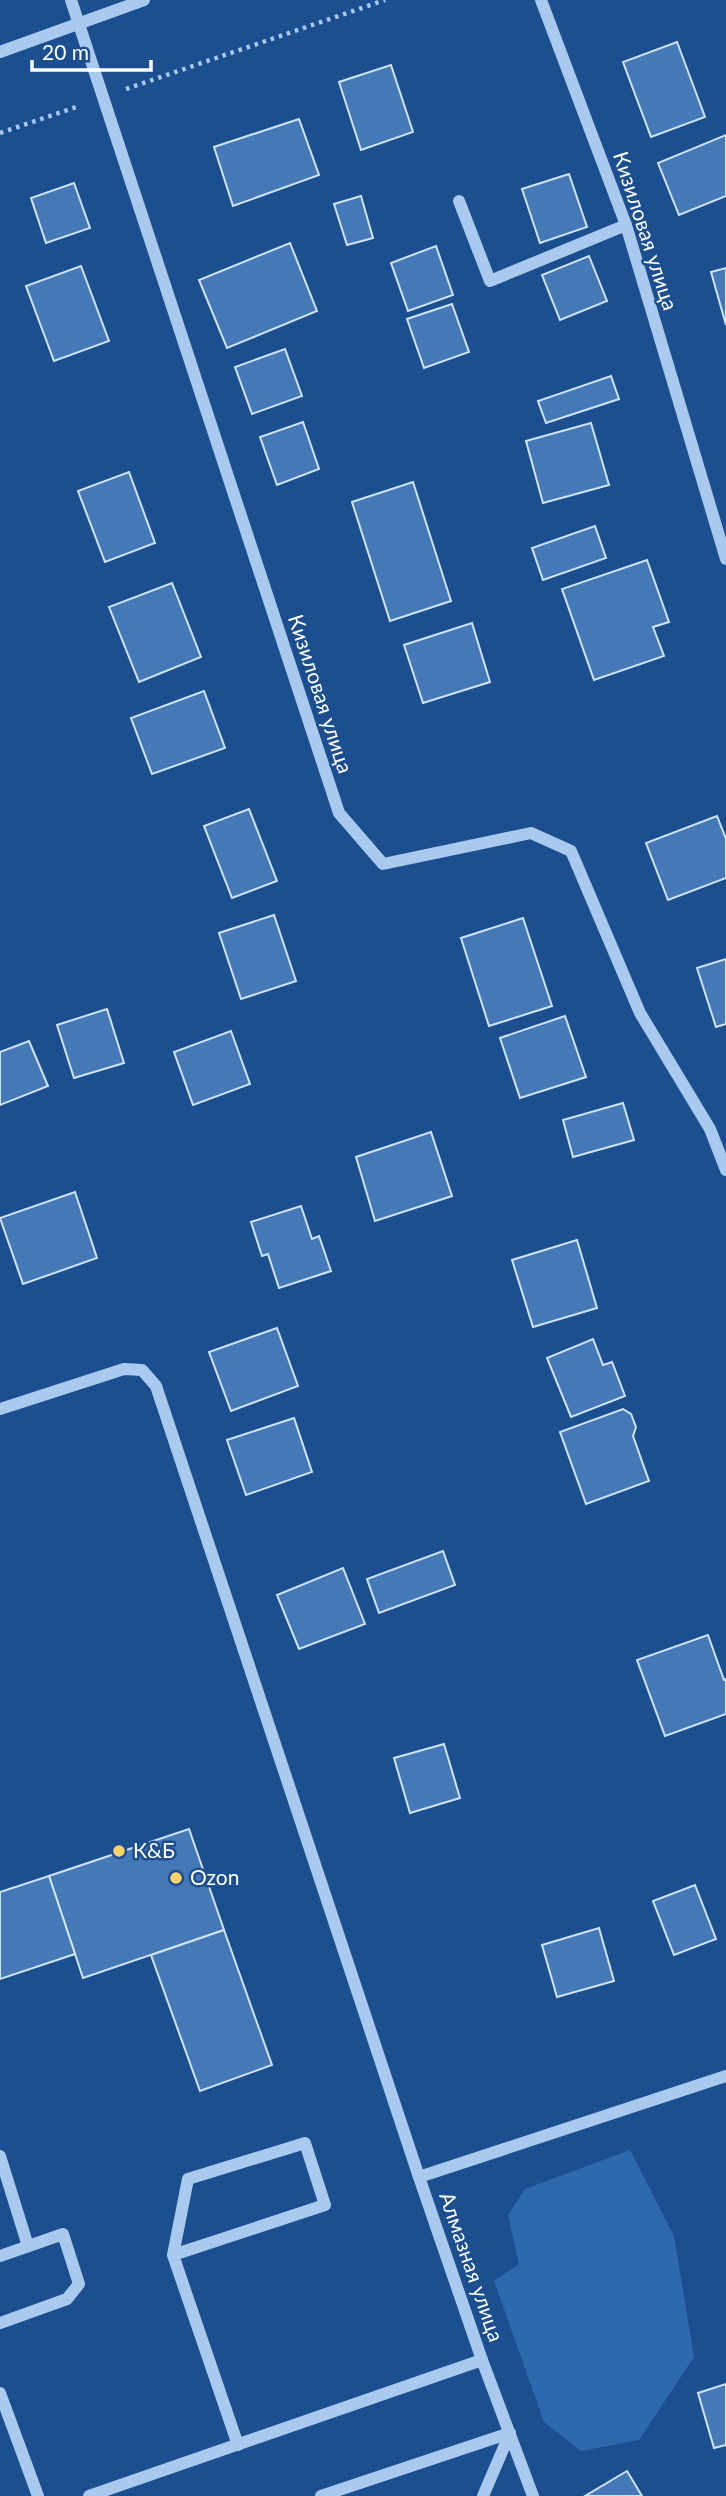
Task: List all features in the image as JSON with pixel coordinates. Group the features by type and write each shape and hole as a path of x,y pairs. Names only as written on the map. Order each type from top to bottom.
{"street":[{"name":"Кизиловая улица","path":"71,0 338,813 383,864 531,834 571,851 640,1013 710,1129 726,1171"},
{"path":"0,52 145,0"},
{"name":"Кизиловая улица","path":"541,0 626,225 726,559"},
{"path":"459,201 490,281 626,225"},
{"path":"0,1409 124,1369 142,1370 156,1386 419,2177"},
{"name":"Алмазная улица","path":"89,2496 482,2360 419,2177 726,2076"},
{"path":"173,2255 325,2205 305,2143 188,2179 173,2255 238,2445"},
{"path":"0,2155 28,2246"},
{"path":"0,2256 63,2234 79,2284 67,2299 0,2323"},
{"path":"482,2360 533,2496"},
{"path":"0,2393 38,2496"},
{"path":"321,2496 510,2432"},
{"path":"483,2496 510,2432"}],"path":[{"path":"0,133 386,0"}],"shaded area":[{"path":"630,2150 674,2236 694,2357 639,2440 581,2451 544,2422 494,2281 519,2264 508,2215 525,2189"}],"building":[{"path":"677,42 705,117 651,137 623,62"},
{"path":"391,65 413,132 361,150 339,82"},
{"path":"299,119 319,175 233,206 214,147"},
{"path":"726,135 726,196 679,215 658,163"},
{"path":"569,174 587,227 540,243 522,189"},
{"path":"74,183 90,228 46,243 31,198"},
{"path":"361,196 373,238 347,245 334,204"},
{"path":"290,243 317,311 227,348 199,280"},
{"path":"436,246 453,295 408,311 391,263"},
{"path":"589,256 607,301 560,320 542,275"},
{"path":"81,266 109,341 54,361 26,286"},
{"path":"726,268 726,325 711,272"},
{"path":"452,304 469,352 424,368 407,319"},
{"path":"285,349 302,396 252,414 235,367"},
{"path":"611,376 619,399 546,423 538,401"},
{"path":"303,422 319,469 277,485 260,437"},
{"path":"591,423 609,485 543,503 526,441"},
{"path":"129,472 155,543 105,562 78,491"},
{"path":"413,482 451,601 390,621 352,502"},
{"path":"595,526 606,558 543,580 532,548"},
{"path":"647,560 669,622 653,627 664,656 594,680 562,589"},
{"path":"172,583 201,657 139,682 109,607"},
{"path":"472,623 490,682 423,703 404,645"},
{"path":"204,691 225,748 152,774 131,718"},
{"path":"249,809 277,881 232,898 204,826"},
{"path":"717,816 726,839 726,878 668,900 646,843"},
{"path":"274,915 296,981 241,999 219,933"},
{"path":"523,918 552,1006 489,1026 461,938"},
{"path":"726,959 726,1024 716,1027 697,968"},
{"path":"107,1009 124,1063 74,1078 57,1025"},
{"path":"565,1016 586,1077 520,1098 500,1038"},
{"path":"231,1031 250,1084 193,1105 174,1052"},
{"path":"29,1041 48,1086 0,1105 0,1052"},
{"path":"623,1103 634,1140 573,1157 563,1120"},
{"path":"431,1132 452,1196 375,1221 356,1157"},
{"path":"75,1192 97,1258 23,1284 0,1218"},
{"path":"301,1206 312,1239 319,1236 331,1271 279,1288 268,1254 262,1256 251,1222"},
{"path":"577,1240 597,1308 533,1327 512,1260"},
{"path":"277,1328 298,1386 231,1411 209,1352"},
{"path":"593,1339 603,1365 612,1362 625,1396 571,1417 547,1358"},
{"path":"623,1409 631,1414 636,1427 633,1436 649,1481 586,1504 560,1432"},
{"path":"294,1418 312,1472 246,1495 227,1440"},
{"path":"443,1551 455,1585 379,1613 367,1579"},
{"path":"343,1568 365,1624 299,1649 277,1595"},
{"path":"708,1635 724,1680 726,1679 726,1714 665,1736 637,1660"},
{"path":"444,1744 460,1798 410,1813 394,1758"},
{"path":"189,1829 224,1930 83,1978 49,1876"},
{"path":"49,1876 75,1954 0,1979 0,1892"},
{"path":"695,1885 716,1939 674,1955 653,1901"},
{"path":"599,1928 614,1981 557,1997 542,1945"},
{"path":"224,1930 272,2065 200,2091 151,1955"},
{"path":"726,2384 726,2445 714,2448 698,2393"},
{"path":"627,2471 642,2496 585,2496"}],"place":[{"name":"К&Б","path":"119,1851"},
{"name":"Ozon","path":"176,1878"}]}
